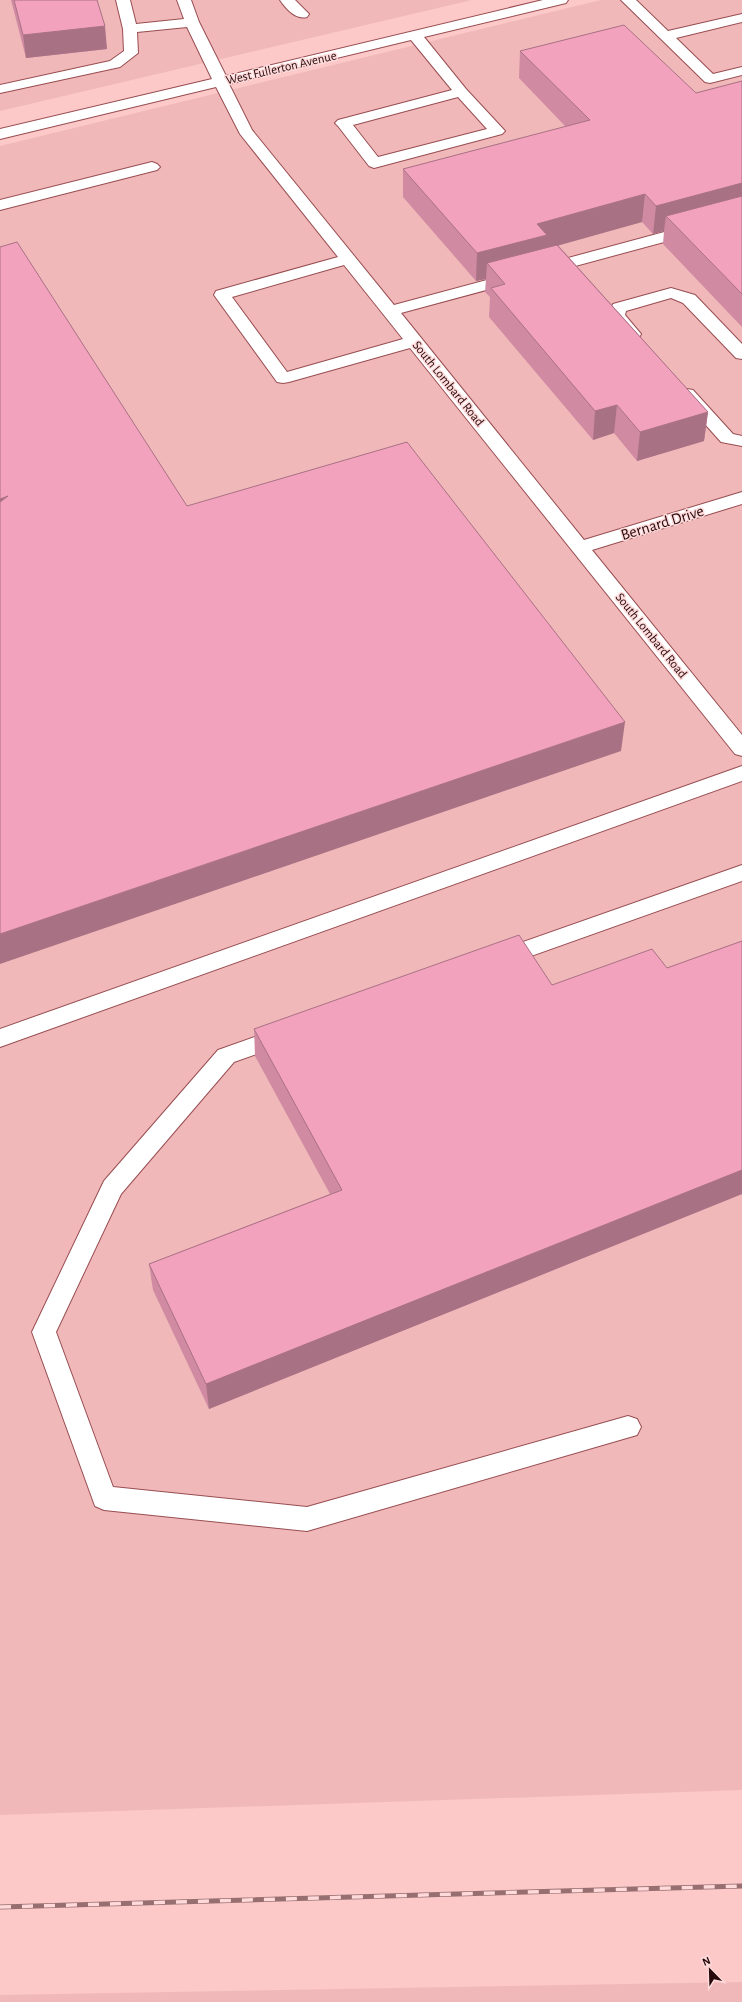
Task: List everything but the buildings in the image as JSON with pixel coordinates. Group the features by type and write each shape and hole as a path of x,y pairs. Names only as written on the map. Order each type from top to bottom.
{"street":[{"path":"0,89 115,64 131,53 130,29 123,0"},
{"name":"South Lombard Road","path":"184,0 192,22 245,131 742,749"},
{"path":"287,0 302,14"},
{"name":"West Fullerton Avenue","path":"0,134 561,0"},
{"path":"628,0 710,79 742,71"},
{"path":"665,36 742,18"},
{"path":"130,29 192,22"},
{"path":"415,35 461,92 497,131 374,163 343,123 461,92"},
{"path":"0,205 152,167"},
{"path":"391,311 742,216"},
{"path":"349,259 222,295 283,378 415,342"},
{"path":"643,345 616,316 619,308 671,293 689,299 742,354"},
{"path":"674,380 727,438 742,441"},
{"name":"Bernard Drive","path":"581,547 742,498"},
{"path":"0,1038 742,773"},
{"path":"480,966 742,873"},
{"path":"301,1030 226,1056 112,1188 44,1332 104,1498 307,1519 628,1426"}],"shaded area":[{"path":"0,0 472,0 0,111"},
{"path":"601,0 742,0 742,1790 0,1815 0,146"},
{"path":"742,1982 742,2002 0,2002 0,1995"}],"railway":[{"path":"0,1907 742,1886"}]}
